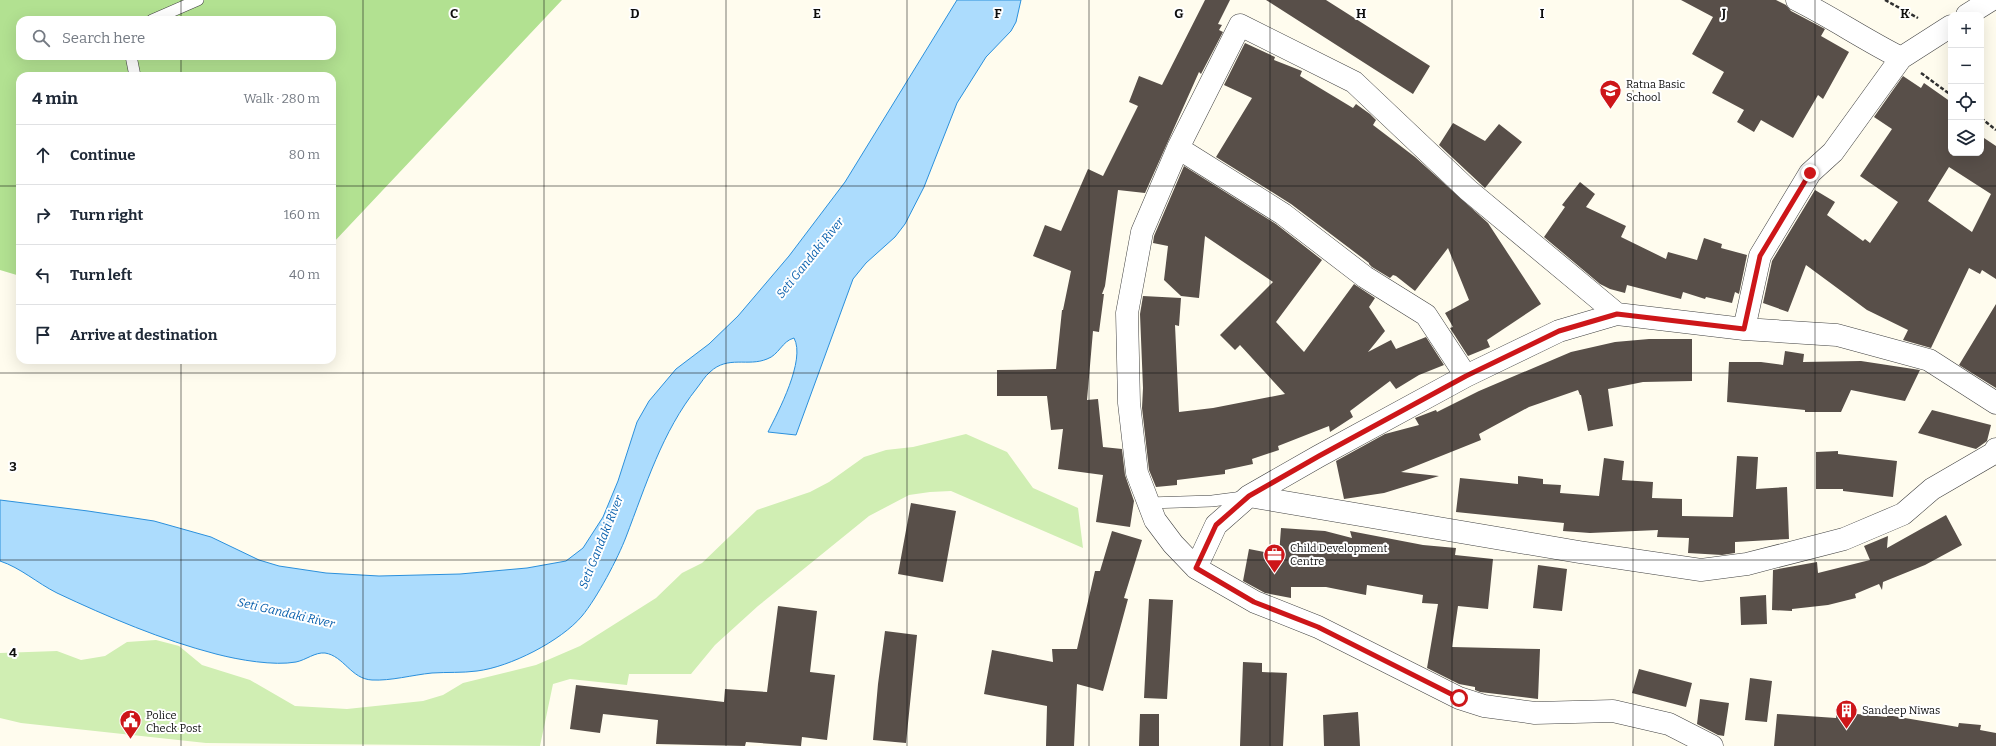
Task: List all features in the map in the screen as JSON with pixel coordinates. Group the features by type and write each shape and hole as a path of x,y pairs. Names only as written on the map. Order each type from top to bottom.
{"street":[{"path":"1797,0 1830,17 1867,41 1901,58"},
{"path":"1972,12 1991,0"},
{"path":"1617,314 1468,190 1354,82 1240,25 1178,148 1142,232 1128,313 1129,403 1137,473 1155,520 1173,544 1196,568 1254,602 1318,627 1459,698 1484,706 1535,713 1613,710 1669,724 1712,746"},
{"path":"1744,329 1760,256 1810,173 1833,152 1901,58 1948,28"},
{"path":"1178,148 1283,214 1365,277 1426,315 1466,376"},
{"path":"1196,568 1216,525 1249,496 1466,376 1559,331 1617,314 1744,329 1837,335 1929,360 1996,402"},
{"path":"1249,496 1579,552 1701,570 1747,564 1844,539 1903,514 1932,489 1994,452 1996,449"}],"lane":[{"path":"161,16 198,0"},
{"path":"132,60 133,72"},
{"path":"1148,503 1212,501 1249,496"}],"path":[{"path":"1901,58 1948,94"},
{"path":"1984,120 1996,130"}],"green space":[{"path":"0,0 562,0 336,240 336,72 16,72 16,275 0,270"},
{"path":"966,434 1007,452 1033,488 1078,508 1083,548 951,491 909,495 869,516 758,606 715,645 691,674 629,674 627,685 570,679 553,684 540,746 206,743 21,723 0,718 0,653 57,651 81,660 105,656 127,642 156,640 179,646 202,665 250,680 295,706 347,709 423,701 443,695 463,683 536,665 580,646 656,598 682,573 702,563 757,510 810,492 829,482 864,457 886,450 913,447"}],"water":[{"name":"Seti Gandaki River","path":"957,0 1021,0 1016,22 1011,31 986,57 957,103 924,187 905,224 895,237 866,263 853,279 796,435 768,432 784,399 794,372 797,348 794,338 786,342 775,354 767,359 753,362 724,364 710,372 685,405 664,441 622,546 600,589 582,616 561,635 548,643 519,658 490,669 471,672 432,673 394,679 365,679 358,676 337,658 325,653 296,662 267,663 225,656 176,642 115,619 76,602 0,561 0,500 154,521 211,537 259,560 279,566 326,573 379,576 460,574 527,568 566,561 583,548 603,517 618,481 637,422 649,401 676,369 709,344 738,316 789,256 845,182"}],"building":[{"path":"1205,0 1230,0 1218,24 1222,25 1219,30 1223,32 1201,74 1199,72 1145,193 1118,190 1105,286 1102,294 1104,294 1099,332 1093,331 1087,400 1098,399 1103,447 1122,449 1125,475 1134,501 1130,527 1096,522 1103,475 1058,469 1063,429 1051,430 1047,396 997,396 997,370 1056,369 1062,310 1071,271 1033,256 1045,225 1061,231 1088,169 1103,176 1138,106 1129,102 1139,76 1162,85"},
{"path":"1266,0 1326,0 1430,66 1413,94"},
{"path":"1681,0 1776,0 1786,5 1791,11 1825,29 1821,36 1849,52 1823,99 1818,95 1793,138 1761,120 1754,132 1737,122 1744,110 1712,93 1724,72 1692,54 1713,17"},
{"path":"1245,43 1275,57 1274,60 1302,71 1300,76 1353,108 1356,104 1370,114 1376,120 1373,125 1415,157 1488,223 1541,304 1487,340 1490,347 1468,356 1450,328 1453,327 1445,313 1469,300 1448,248 1415,291 1396,276 1393,275 1390,278 1372,267 1369,263 1291,204 1216,157 1252,98 1224,85"},
{"path":"1903,76 1921,88 1924,83 1948,100 1948,156 1984,156 1984,138 1996,146 1996,279 1982,270 1980,274 1969,268 1931,348 1903,340 1908,330 1867,310 1806,265 1788,312 1763,303 1772,261 1815,190 1835,202 1827,215 1863,241 1865,239 1870,243 1898,202 1860,176 1892,129 1874,117","holes":["1949,167 1991,194 1972,232 1928,201"]},
{"path":"1453,123 1485,141 1499,124 1522,142 1485,188 1439,145"},
{"path":"1184,166 1276,224 1322,260 1276,322 1304,352 1354,284 1375,298 1369,307 1385,331 1368,352 1391,340 1396,349 1426,337 1444,365 1419,375 1396,389 1390,381 1350,411 1353,417 1330,432 1329,426 1278,446 1279,450 1252,459 1253,464 1225,470 1225,474 1177,480 1177,485 1156,487 1149,470 1142,408 1143,388 1140,314 1143,296 1181,298 1179,326 1175,325 1179,412 1213,408 1285,394 1240,345 1235,350 1220,335 1273,282 1205,236 1199,298 1181,296 1164,280 1168,246 1153,243 1154,236"},
{"path":"1580,182 1595,194 1586,207 1626,226 1621,237 1666,259 1668,252 1697,260 1704,238 1722,244 1721,248 1747,255 1739,294 1735,292 1732,303 1706,297 1705,299 1683,292 1681,299 1627,285 1625,293 1610,289 1600,284 1544,237 1565,207 1562,205"},
{"path":"1996,304 1996,388 1959,365"},
{"path":"1649,339 1692,339 1692,381 1643,382 1608,389 1613,426 1588,431 1581,395 1578,390 1529,407 1479,434 1481,440 1401,472 1439,476 1384,493 1344,499 1336,461 1385,434 1419,425 1415,418 1436,410 1437,412 1479,391 1571,352 1615,342"},
{"path":"1785,351 1804,354 1803,362 1861,361 1920,370 1905,401 1851,390 1841,412 1805,412 1805,410 1727,402 1729,362 1761,362 1783,365"},
{"path":"1932,410 1991,425 1987,441 1976,449 1918,433"},
{"path":"1838,451 1838,454 1897,461 1893,497 1843,491 1843,489 1816,489 1816,452"},
{"path":"1737,456 1758,457 1756,489 1787,487 1789,539 1735,542 1735,553 1722,555 1688,553 1689,538 1657,537 1658,530 1590,533 1563,531 1564,523 1456,512 1460,478 1518,484 1518,476 1543,479 1543,484 1561,485 1560,493 1599,496 1604,458 1624,461 1622,480 1653,482 1652,498 1682,499 1682,516 1733,517"},
{"path":"911,503 956,511 943,582 898,574"},
{"path":"1946,515 1962,545 1925,565 1883,582 1882,590 1879,584 1855,594 1856,598 1828,605 1792,609 1792,611 1772,610 1773,570 1817,562 1818,573 1870,560 1864,546 1888,536 1887,548"},
{"path":"1281,528 1325,531 1352,538 1350,531 1423,545 1456,548 1455,555 1493,559 1488,609 1458,606 1452,647 1540,649 1538,699 1480,692 1475,690 1475,687 1459,684 1427,668 1438,604 1422,603 1423,595 1367,585 1366,595 1326,587 1291,587 1291,598 1265,593 1243,581 1249,549 1279,555"},
{"path":"1112,531 1142,540 1124,598 1128,599 1103,691 1077,684 1074,746 1046,746 1047,706 984,694 992,650 1053,662 1052,649 1077,649 1095,571 1100,571"},
{"path":"1538,565 1567,569 1562,611 1533,608"},
{"path":"1766,595 1767,624 1741,625 1740,597"},
{"path":"1149,599 1173,600 1167,699 1144,698"},
{"path":"778,606 817,611 810,672 835,675 827,740 802,737 801,746 746,742 745,746 656,744 658,720 603,714 600,733 570,729 576,685 724,702 725,689 767,692"},
{"path":"885,631 917,635 906,743 873,740"},
{"path":"1243,662 1262,663 1262,672 1287,673 1283,746 1240,746"},
{"path":"1639,669 1692,683 1686,707 1632,693"},
{"path":"1750,678 1772,681 1767,722 1745,720"},
{"path":"1700,699 1729,703 1724,736 1718,735 1697,724"},
{"path":"1358,712 1360,746 1324,746 1323,715"},
{"path":"1837,712 1887,717 1887,715 1958,727 1959,723 1981,725 1980,730 1996,733 1996,746 1774,746 1777,714 1836,718"},
{"path":"1140,714 1159,714 1159,746 1139,746"}],"place":[{"name":"Ratna Basic School","path":"1610,110"},
{"name":"Child Development Centre","path":"1274,574"},
{"name":"Sandeep Niwas","path":"1847,730"},
{"name":"Police Check Post","path":"130,740"}],"route":[{"path":"1459,698 1388,664 1318,627 1254,602 1221,581 1196,568 1216,525 1249,496 1319,456 1466,376 1559,331 1617,314 1744,329 1760,256 1810,173"}]}
